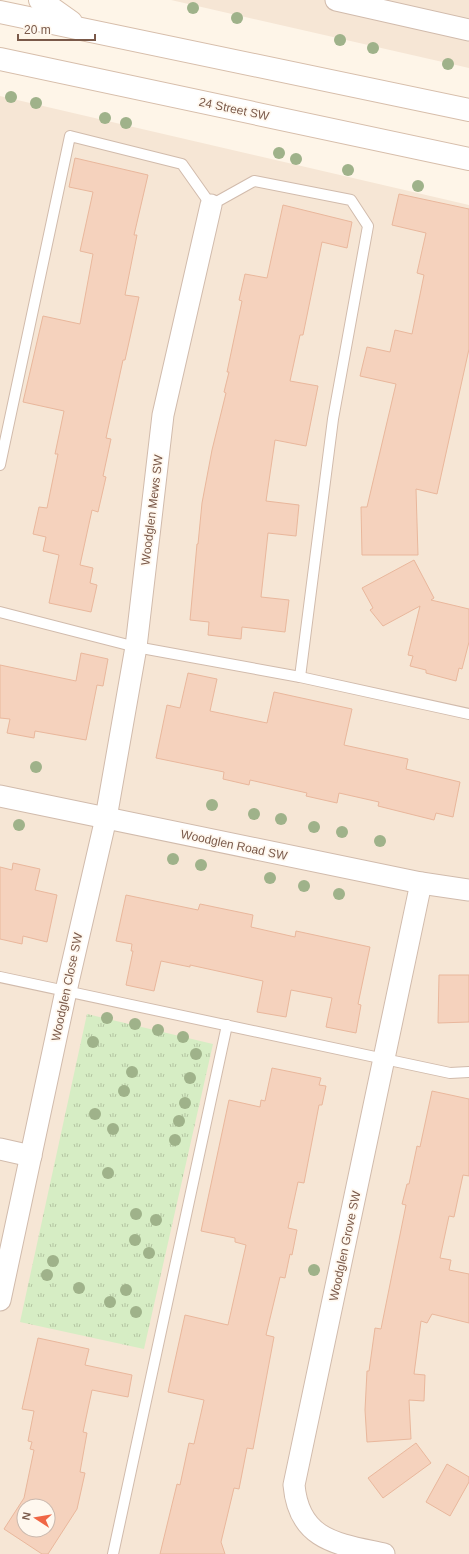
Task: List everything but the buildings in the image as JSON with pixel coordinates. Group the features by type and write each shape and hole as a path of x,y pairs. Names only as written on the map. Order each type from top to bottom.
{"main road":[{"path":"40,0 78,28"},
{"path":"0,12 469,110"},
{"name":"24 Street SW","path":"0,59 469,159"}],"street":[{"path":"336,0 469,30"},
{"name":"Woodglen Mews SW","path":"106,818 136,647 163,415 211,205"},
{"name":"Woodglen Road SW","path":"0,796 421,883 469,890"},
{"name":"Woodglen Close SW","path":"0,1300 66,990 106,818"},
{"name":"Woodglen Grove SW","path":"384,1554 338,1544 319,1534 306,1522 298,1510 294,1485 421,883"},
{"path":"0,1149 31,1156"}],"lane":[{"path":"0,465 70,136 182,164 211,205 254,181 351,200 368,226 332,419 300,677"},
{"path":"0,612 136,647 300,677 469,714"},
{"path":"0,977 450,1073 469,1072"},
{"path":"113,1554 227,1025"}],"shaded area":[{"path":"171,0 469,0 469,68"},
{"path":"0,96 469,205 469,1554 0,1554"}],"green space":[{"path":"87,1014 213,1044 144,1349 20,1322"}]}
